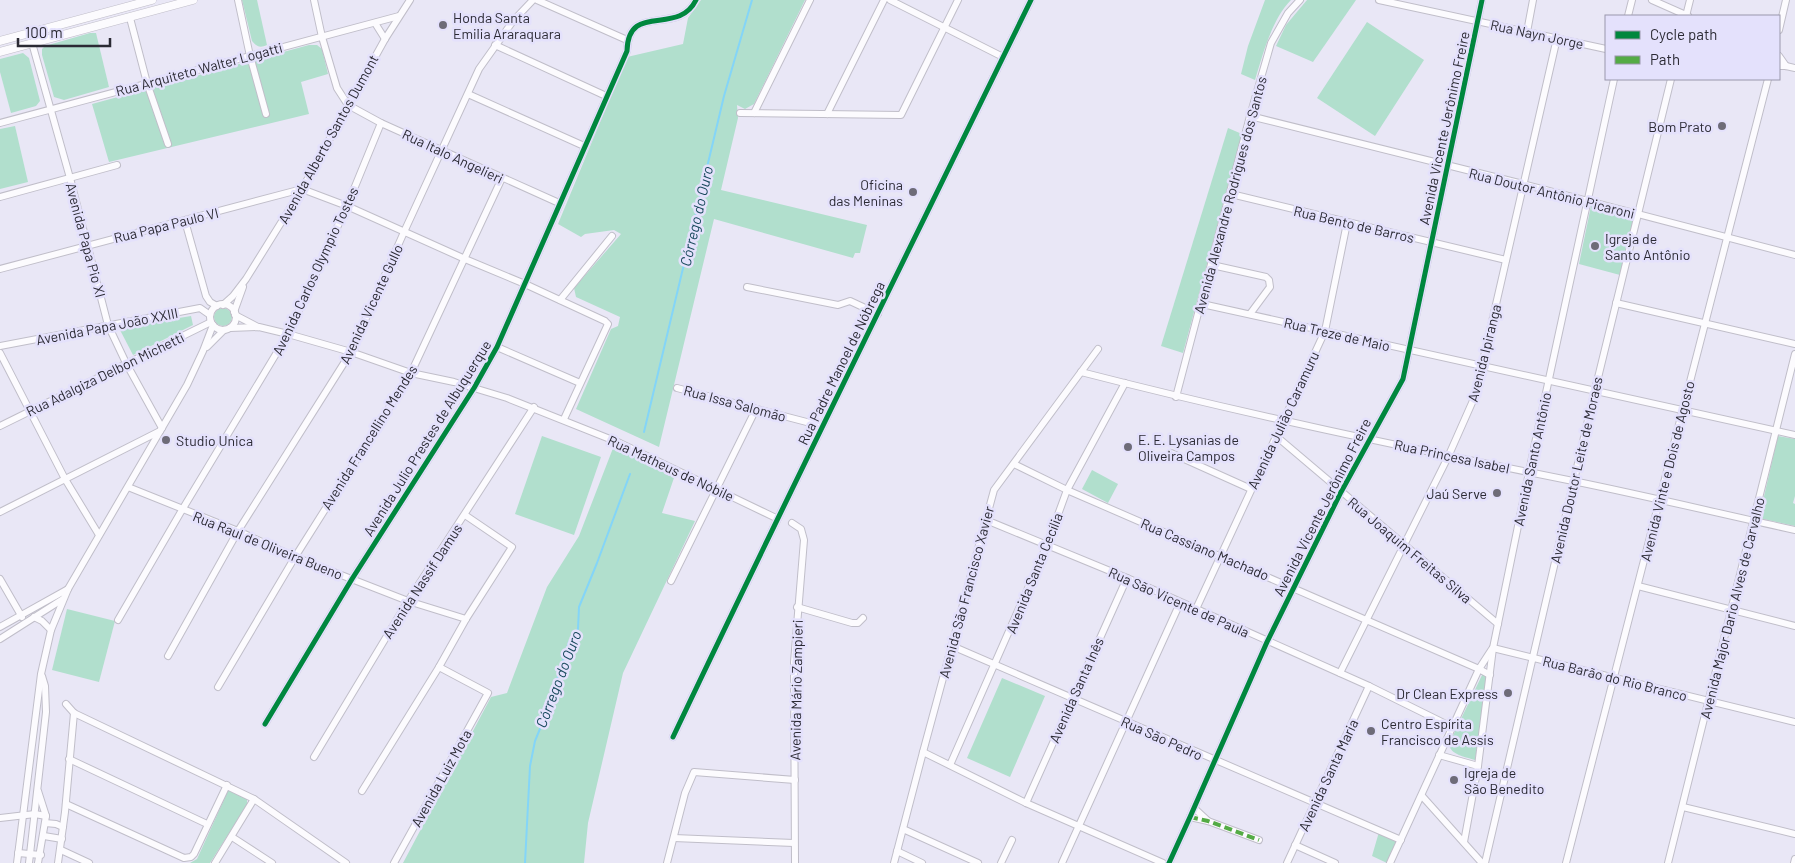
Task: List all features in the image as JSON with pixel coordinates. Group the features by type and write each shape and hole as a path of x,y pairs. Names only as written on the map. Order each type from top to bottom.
{"main road":[{"path":"0,41 152,0"},
{"path":"0,52 193,0"}],"street":[{"path":"238,0 250,56 266,114"},
{"path":"314,0 322,37 337,88 348,105"},
{"name":"Avenida Alberto Santos Dumont","path":"220,305 233,296 246,279 302,189 385,39 410,0"},
{"name":"Avenida Vicente Gullo","path":"168,656 238,531 352,352 404,232 479,69 513,21 533,0"},
{"path":"537,0 627,40 632,31 641,24 678,18 688,12 696,0"},
{"path":"754,113 810,0"},
{"path":"828,114 884,0"},
{"path":"890,0 1003,57"},
{"path":"740,113 901,115 958,0"},
{"name":"Rua Padre Manoel de Nóbrega","path":"674,737 776,518 878,314 1030,0"},
{"name":"Avenida Alexandre Rodrigues dos Santos","path":"1176,396 1271,43 1288,12 1300,0"},
{"name":"Rua Nayn Jorge","path":"1379,0 1397,2 1605,49"},
{"name":"Avenida Vicente Jerônimo Freire","path":"1169,863 1267,642 1293,588 1369,438 1403,379 1482,0"},
{"path":"1527,32 1533,0"},
{"path":"1628,15 1632,0"},
{"path":"1652,0 1685,15"},
{"path":"1687,15 1690,0"},
{"path":"1780,26 1786,0"},
{"name":"Rua Arquiteto Walter Logatti","path":"0,123 399,16"},
{"path":"130,18 147,83 168,144"},
{"path":"375,23 385,39"},
{"name":"Avenida Ipiranga","path":"1340,673 1448,457 1475,396 1556,38"},
{"name":"Avenida Julio Prestes de Albuquerque","path":"265,724 352,579 474,388 498,347 559,203 627,51 627,40"},
{"name":"Avenida Papa Pio XI","path":"32,43 70,178 108,325 126,363 162,429"},
{"path":"495,45 606,96"},
{"path":"1782,66 1795,68"},
{"name":"Avenida Santo Antônio","path":"1464,842 1478,766 1493,648 1548,380 1614,80"},
{"name":"Avenida Doutor Leite de Moraes","path":"1484,863 1594,390 1671,80"},
{"name":"Avenida Vinte e Dois de Agosto","path":"1566,863 1768,80"},
{"path":"468,94 584,146"},
{"name":"Rua Italo Angelieri","path":"348,105 382,123 559,203"},
{"name":"Rua Doutor Antônio Picaroni","path":"1250,116 1639,214 1795,256"},
{"name":"Avenida Carlos Olympio Tostes","path":"118,620 288,334 347,206 382,123"},
{"path":"0,197 117,165"},
{"name":"Avenida Francellino Mendes","path":"218,687 295,557 411,373 502,178"},
{"path":"302,189 347,206 605,321 608,324 564,419"},
{"name":"Rua Papa Paulo VI","path":"0,269 302,189"},
{"name":"Rua Bento de Barros","path":"1231,194 1506,260"},
{"path":"185,221 206,296 210,302 230,307 235,314 259,327"},
{"name":"Avenida Julião Caramuru","path":"1196,609 1325,331 1346,223"},
{"path":"560,300 612,236"},
{"path":"1212,265 1269,280 1270,287 1250,314"},
{"name":"Avenida Alberto Santos Dumont","path":"235,314 238,299 246,279"},
{"path":"747,287 838,305 850,301 878,314"},
{"path":"1616,303 1795,344"},
{"name":"Rua Treze de Maio","path":"1202,304 1795,435"},
{"path":"17,863 41,674 51,630 68,589 187,385 203,351 211,321 220,305"},
{"name":"Avenida Papa João XXIII","path":"1,348 200,308 211,321"},
{"path":"203,351 234,322 235,314"},
{"path":"211,321 220,330 259,327"},
{"name":"Rua Adalgiza Delbon Michetti","path":"0,426 211,321"},
{"name":"Rua Matheus de Nóbile","path":"259,327 352,352 411,373 474,388 534,407 620,443 776,518"},
{"path":"498,347 580,383"},
{"path":"1,348 30,411 65,478 100,536"},
{"name":"Avenida São Francisco Xavier","path":"894,863 994,490 1098,349"},
{"name":"Avenida Major Dario Alves de Carvalho","path":"1668,863 1795,354"},
{"name":"Rua Princesa Isabel","path":"1081,372 1283,421 1369,438 1448,457 1574,481 1795,530"},
{"name":"Avenida Santa Cecília","path":"950,766 1047,545 1067,490 1125,383"},
{"name":"Rua Issa Salomão","path":"677,388 822,426"},
{"name":"Avenida Nassif Damus","path":"314,757 408,601 534,407"},
{"path":"671,581 756,409"},
{"path":"0,512 162,429"},
{"name":"Rua Joaquim Freitas Silva","path":"1276,436 1498,624"},
{"path":"1171,453 1251,489"},
{"name":"Rua Cassiano Machado","path":"1014,464 1067,490 1479,669 1490,676"},
{"name":"Rua Raul de Oliveira Bueno","path":"128,487 238,531 295,557 408,601 466,619"},
{"path":"362,792 440,667 466,619 512,547 465,515"},
{"name":"Rua São Vicente de Paula","path":"986,520 1127,578 1369,686 1452,727"},
{"name":"Avenida Mário Zampieri","path":"792,523 801,530 804,540 794,662 795,863"},
{"name":"Avenida Santa Inês","path":"1026,803 1127,578"},
{"path":"0,579 25,623"},
{"path":"1638,586 1795,626"},
{"path":"0,627 68,589"},
{"path":"0,639 63,599"},
{"path":"1062,863 1180,603"},
{"path":"798,607 852,623 858,623 863,618"},
{"path":"34,617 42,621 51,630"},
{"name":"Rua São Pedro","path":"952,646 1401,840"},
{"path":"1390,863 1479,669 1493,648"},
{"name":"Rua Barão do Rio Branco","path":"1493,648 1795,722"},
{"name":"Avenida Luiz Mota","path":"394,863 488,693 440,667"},
{"path":"29,863 46,712 45,686 41,674"},
{"name":"Avenida Santa Maria","path":"1287,863 1369,686"},
{"path":"66,704 74,713 254,799 346,863"},
{"path":"58,863 64,827 74,713"},
{"path":"923,752 1026,803 1162,863"},
{"path":"1439,755 1478,766"},
{"path":"69,758 207,824"},
{"path":"667,863 685,793 694,772 795,780"},
{"path":"66,804 184,858 194,854 227,785"},
{"path":"38,790 46,820 38,863"},
{"path":"1422,796 1484,863"},
{"path":"214,863 254,799"},
{"path":"1683,807 1795,834"},
{"path":"1194,808 1208,821"},
{"path":"0,818 35,814 64,827"},
{"path":"1190,817 1208,821 1259,840"},
{"path":"903,829 978,863"},
{"path":"44,836 62,839"},
{"path":"232,837 272,863"},
{"path":"674,838 794,843"},
{"path":"1001,863 1012,840"},
{"path":"1295,845 1335,863"},
{"path":"61,850 89,863"},
{"path":"897,851 922,863"},
{"path":"18,853 41,855"},
{"path":"1794,863 1795,859"}],"green space":[{"path":"242,0 257,0 267,45 255,45 252,41"},
{"path":"701,0 805,0 754,104 745,109 737,105 738,118 721,190 867,225 860,253 855,253 853,258 714,219 659,447 576,409 611,329 618,326 620,317 576,297 574,288 621,234 614,230 585,234 581,237 558,224 627,57 683,44 688,18"},
{"path":"1265,0 1291,0 1273,27 1255,80 1241,74 1248,46"},
{"path":"1307,0 1356,0 1313,62 1276,46 1286,25"},
{"path":"1367,22 1424,60 1375,136 1317,98"},
{"path":"96,33 109,87 64,100 54,97 42,49 45,46"},
{"path":"309,45 317,45 322,49 328,74 301,82 309,114 109,162 92,104"},
{"path":"23,53 29,58 40,101 36,106 11,113 0,72 0,59"},
{"path":"15,126 28,182 0,189 0,129"},
{"path":"1228,128 1242,134 1183,353 1161,346"},
{"path":"1591,206 1634,217 1620,275 1579,264"},
{"path":"219,308 227,308 232,313 230,324 219,326 214,321 214,313"},
{"path":"191,316 193,325 133,355 119,328"},
{"path":"542,436 601,457 574,535 515,514"},
{"path":"1778,436 1795,439 1795,496 1793,503 1795,504 1795,526 1759,518"},
{"path":"615,443 676,472 662,513 695,521 623,673 588,823 584,863 403,863 491,697 507,693 547,587 579,536"},
{"path":"1092,470 1118,484 1108,503 1082,489"},
{"path":"67,609 115,621 99,682 52,670"},
{"path":"1483,673 1488,677 1475,760 1455,753 1449,744"},
{"path":"1002,678 1045,696 1010,777 967,758"},
{"path":"231,790 247,797 247,805 210,863 190,863 197,859 228,791"},
{"path":"1379,832 1396,842 1387,863 1372,856"}],"waterway":[{"name":"Córrego do Ouro","path":"644,432 724,96 752,0"},
{"name":"Córrego do Ouro","path":"525,863 530,766 535,741 546,714 569,642 578,629 579,607 630,474"}],"marked path":[{"path":"1190,817 1208,821 1259,840"}],"cycle path":[{"path":"265,724 352,579 474,388 497,347 627,51 630,36 636,27 645,23 678,17 688,11 696,0"},
{"path":"673,737 1031,0"},
{"path":"1169,863 1267,642 1341,492 1403,379 1482,0"}],"place":[{"name":"Honda Santa Emilia Araraquara","path":"443,25"},
{"name":"Bom Prato","path":"1722,126"},
{"name":"Oficina das Meninas","path":"913,192"},
{"name":"Igreja de Santo Antônio","path":"1595,246"},
{"name":"Studio Unica","path":"166,440"},
{"name":"E. E. Lysanias de Oliveira Campos","path":"1128,447"},
{"name":"Jaú Serve","path":"1497,493"},
{"name":"Dr Clean Express","path":"1508,693"},
{"name":"Centro Espírita Francisco de Assis","path":"1371,731"},
{"name":"Igreja de São Benedito","path":"1454,780"}]}
